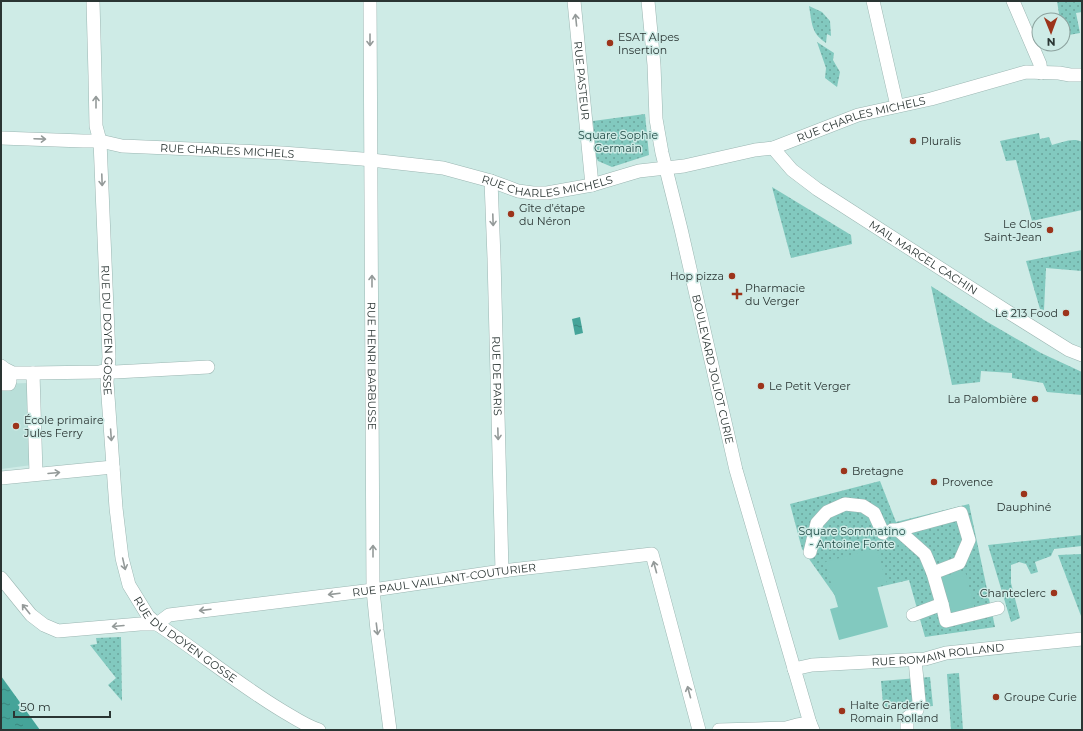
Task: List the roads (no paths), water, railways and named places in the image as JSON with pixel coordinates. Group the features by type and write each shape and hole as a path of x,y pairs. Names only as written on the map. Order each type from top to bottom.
{"street":[{"name":"RUE DU DOYEN GOSSE","path":"93,1 96,126 100,141 109,350 107,382 116,508 122,558 129,584 148,616 157,624 272,704 312,728 319,730"},
{"name":"RUE HENRI BARBUSSE","path":"370,1 373,590 390,730"},
{"name":"RUE PASTEUR","path":"574,1 592,185"},
{"name":"BOULEVARD JOLIOT CURIE","path":"648,1 654,65 656,119 665,169 681,229 736,470 811,727"},
{"path":"873,1 897,106"},
{"path":"1013,1 1040,64 1041,72"},
{"name":"RUE CHARLES MICHELS","path":"1,138 100,141 122,146 282,153 371,160 443,168 491,181 518,191 547,193 592,185 639,171 684,166 755,150 773,148 858,116 931,99 1026,72 1082,75"},
{"name":"MAIL MARCEL CACHIN","path":"773,148 792,170 817,188 1005,310 1069,350 1082,355"},
{"name":"RUE DE PARIS","path":"491,181 502,571"},
{"path":"1,366 5,369 10,381 9,384 1,384"},
{"path":"7,375 99,372 108,370 115,372 208,367"},
{"path":"33,373 36,474"},
{"path":"1,478 113,467"},
{"path":"810,552 817,523 827,512 845,504 863,506 874,514 891,531 925,554 933,573 946,622 998,608"},
{"path":"891,531 961,513 969,540 959,563 933,573"},
{"name":"RUE PAUL VAILLANT-COUTURIER","path":"1,578 31,614 44,625 58,631 157,624 169,615 373,590 502,571 652,554 699,730"},
{"path":"913,615 942,604"},
{"name":"RUE ROMAIN ROLLAND","path":"794,669 812,665 925,659 946,653 1082,638"},
{"path":"908,730 907,718 917,710 919,701 915,660"},
{"path":"719,730 786,728 797,725 811,727"}],"water":[{"path":"580,317 583,333 575,335 572,319"},
{"path":"1,676 40,730 1,730"}],"place":[{"name":"ESAT Alpes Insertion","path":"610,43"},
{"name":"Pluralis","path":"913,141"},
{"name":"Gîte d’étape du Néron","path":"511,214"},
{"name":"Le Clos Saint-Jean","path":"1050,230"},
{"name":"Hop pizza","path":"732,276"},
{"name":"Pharmacie du Verger","path":"737,294"},
{"name":"Le 213 Food","path":"1066,313"},
{"name":"Le Petit Verger","path":"761,386"},
{"name":"La Palombière","path":"1035,399"},
{"name":"École primaire Jules Ferry","path":"16,426"},
{"name":"Bretagne","path":"844,471"},
{"name":"Provence","path":"934,482"},
{"name":"Dauphiné","path":"1024,494"},
{"name":"Chanteclerc","path":"1054,593"},
{"name":"Groupe Curie","path":"996,697"},
{"name":"Halte Garderie Romain Rolland","path":"842,711"}],"park label":[{"name":"Square Sophie Germain","path":"618,141"},
{"name":"Square Sommatino - Antoine Fonte","path":"852,537"}]}
